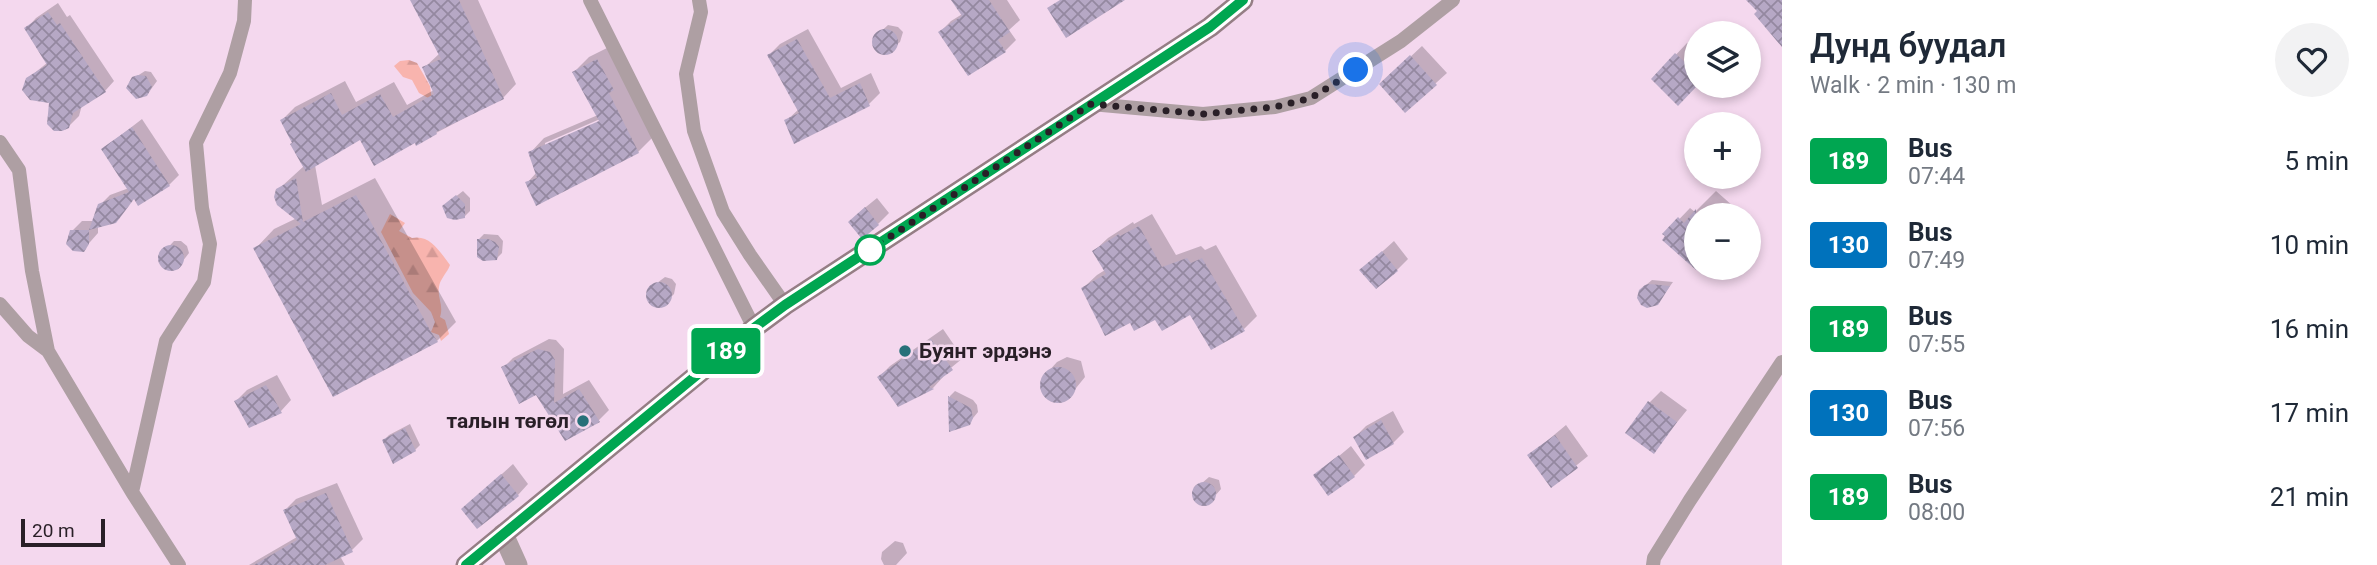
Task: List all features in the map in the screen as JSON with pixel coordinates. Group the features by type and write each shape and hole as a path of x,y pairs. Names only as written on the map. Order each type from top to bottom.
{"main road":[{"path":"466,565 785,305 1210,27 1243,0"}],"street":[{"path":"503,534 517,565"}],"lane":[{"path":"132,492 166,341 204,282 210,244 202,208 196,143 230,73 244,21 244,0"},
{"path":"590,0 754,328"},
{"path":"699,0 701,12 686,74 694,131 723,212 785,305"},
{"path":"1091,104 1203,114 1275,107 1311,98 1401,41 1453,0"},
{"path":"0,142 19,170 32,271 48,351 179,565"},
{"path":"0,303 28,336 48,351"},
{"path":"1653,565 1654,558 1690,500 1782,362"}],"green space":[{"path":"400,61 417,63 430,86 432,100 419,93 412,80 403,77 394,66"},
{"path":"390,214 405,223 399,231 412,238 429,241 450,265 439,287 440,317 445,320 449,334 441,341 439,335 431,332 435,322 431,312 413,293 381,232"}],"building":[{"path":"410,0 459,0 504,99 374,166 360,140 306,172 280,120 331,93 342,115 380,94 393,117 434,94 422,67 441,59"},
{"path":"951,0 989,0 1010,32 998,40 1006,52 968,76 938,32 962,16"},
{"path":"1060,0 1125,0 1066,38 1047,8"},
{"path":"1746,0 1782,0 1782,47 1754,14 1757,11"},
{"path":"48,12 57,25 60,23 106,92 73,113 69,128 62,131 54,131 47,124 49,103 30,100 22,90 26,78 47,65 24,28"},
{"path":"885,29 894,33 898,42 894,51 885,55 876,51 872,42 876,33"},
{"path":"797,39 830,98 860,83 870,106 794,144 784,120 799,113 767,55"},
{"path":"1675,53 1684,62 1686,98 1678,106 1651,79"},
{"path":"1410,55 1437,85 1405,113 1379,84"},
{"path":"597,59 614,90 609,93 639,153 536,206 525,182 537,178 528,152 599,121 572,72"},
{"path":"146,76 152,87 147,96 136,99 126,88 132,77"},
{"path":"132,127 170,186 138,206 134,199 116,223 89,230 98,204 129,192 101,149"},
{"path":"296,178 303,222 356,195 438,342 333,397 253,248 301,224 277,205 274,197 276,189"},
{"path":"456,195 465,204 465,218 455,220 447,218 442,206"},
{"path":"865,207 879,225 862,239 848,222"},
{"path":"1678,217 1684,223 1684,259 1662,240 1665,236 1662,234"},
{"path":"1139,226 1162,267 1187,258 1191,263 1202,258 1245,331 1211,350 1190,315 1162,331 1155,320 1134,331 1130,323 1105,336 1081,288 1106,274 1092,251 1119,234 1120,236"},
{"path":"70,230 89,230 89,244 84,252 73,251 66,244"},
{"path":"477,239 495,242 499,247 497,260 483,261 477,257"},
{"path":"171,245 180,249 184,258 180,267 171,271 162,267 158,258 162,249"},
{"path":"1382,251 1398,271 1376,289 1359,270"},
{"path":"659,282 668,286 672,295 668,304 659,308 650,304 646,295 650,286"},
{"path":"1645,285 1670,286 1658,305 1647,308 1641,305 1637,298 1639,290"},
{"path":"931,339 953,370 929,387 934,389 898,407 877,377"},
{"path":"538,349 550,352 555,360 554,403 579,389 600,422 565,441 536,395 519,404 501,367"},
{"path":"1058,367 1071,372 1076,385 1071,398 1058,403 1045,398 1040,385 1045,372"},
{"path":"266,385 282,413 249,428 234,401"},
{"path":"948,396 971,408 973,418 970,425 949,432"},
{"path":"1648,401 1677,422 1654,454 1625,433"},
{"path":"1381,420 1394,444 1366,460 1353,437"},
{"path":"405,428 416,451 393,464 382,440"},
{"path":"1555,435 1578,468 1551,488 1527,455"},
{"path":"1339,455 1355,477 1328,496 1313,475"},
{"path":"501,474 519,496 477,529 461,509"},
{"path":"1204,482 1215,489 1216,494 1209,505 1204,506 1193,499 1192,494 1199,483"},
{"path":"326,493 353,552 325,565 254,565 297,540 283,510"}],"bus line":[{"name":"189","path":"466,565 785,305 1210,27 1243,0"}],"place":[{"name":"Буянт эрдэнэ","path":"905,351"},
{"name":"талын төгөл","path":"583,421"}],"route":[{"path":"870,250 1091,104 1203,114 1275,107 1311,98 1356,70"}]}
